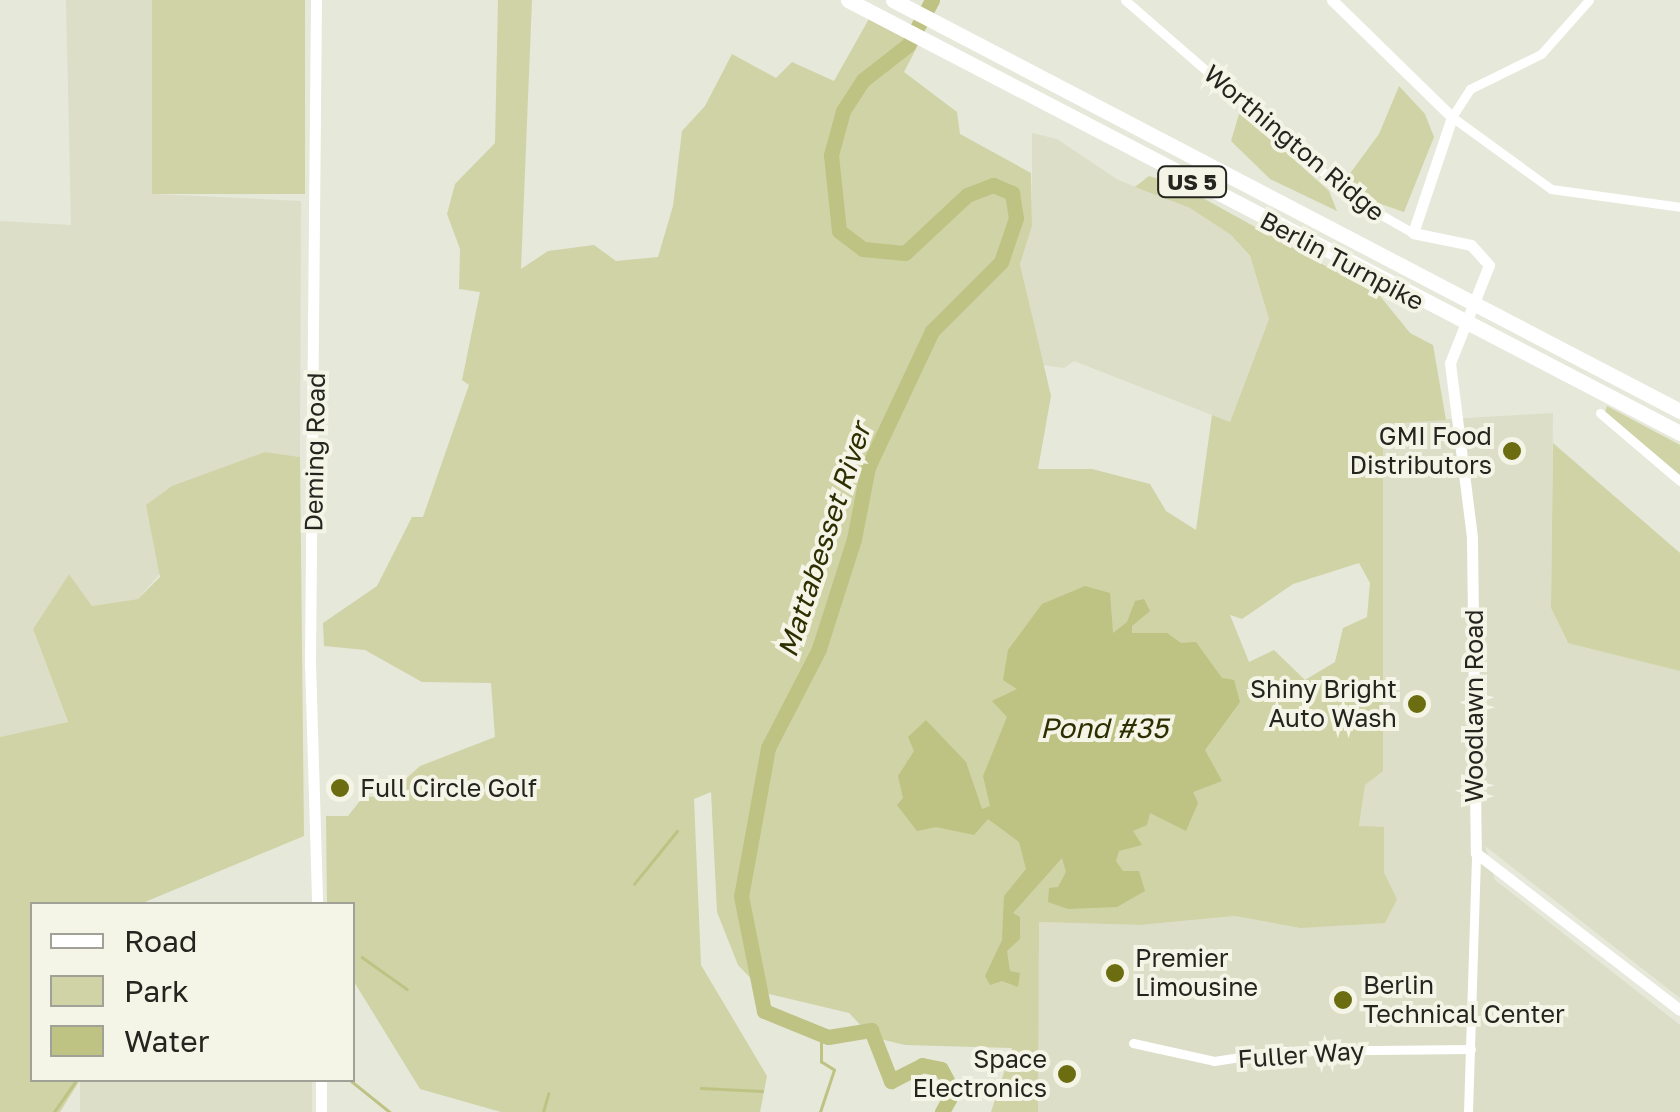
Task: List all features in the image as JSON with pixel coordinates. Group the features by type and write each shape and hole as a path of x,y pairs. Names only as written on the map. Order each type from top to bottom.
{"highway":[{"name":"Berlin Turnpike","path":"848,0 1464,325 1680,433"},
{"name":"Berlin Turnpike","path":"893,0 1473,306 1680,410"}],"street":[{"name":"Deming Road","path":"316,0 310,662 317,902"},
{"name":"Worthington Ridge","path":"1125,0 1355,200 1413,234 1471,245 1485,256 1488,274 1473,306"},
{"path":"1332,0 1452,117 1550,189 1680,207"},
{"path":"1413,234 1452,117 1470,89 1540,54 1589,0"},
{"name":"Woodlawn Road","path":"1468,1112 1476,853 1472,538 1450,363 1473,306"},
{"path":"1600,413 1680,481"},
{"path":"1476,853 1680,1010"},
{"name":"Fuller Way","path":"1132,1043 1214,1061 1278,1051 1471,1048"},
{"path":"321,1082 322,1112"}],"shaded area":[{"path":"66,0 152,0 155,194 301,201 300,457 264,452 138,599 92,606 69,574 33,629 68,723 0,737 0,221 71,225"},
{"path":"1032,133 1057,139 1118,180 1190,208 1231,235 1250,257 1269,319 1230,422 1074,361 1064,368 1043,365 1020,263 1032,226"},
{"path":"1553,413 1551,608 1567,642 1680,671 1680,998 1485,846 1495,880 1680,1025 1680,1112 1038,1112 1038,922 1140,925 1236,916 1300,928 1397,899 1384,872 1384,827 1359,827 1365,785 1383,770 1383,423"},
{"path":"80,1082 312,1082 312,1112 80,1112"}],"green space":[{"path":"152,0 305,0 305,194 152,194"},
{"path":"498,0 532,0 521,269 548,251 594,245 616,261 658,257 673,206 682,131 705,106 732,54 776,78 792,62 834,81 870,17 918,45 904,72 957,112 960,134 1031,173 1032,226 1020,264 1051,396 1038,469 1092,469 1150,484 1166,511 1196,530 1212,415 1230,422 1269,319 1250,256 1231,235 1190,208 1135,187 1149,176 1181,186 1380,296 1410,333 1433,345 1446,420 1383,424 1383,771 1365,785 1359,826 1384,827 1384,872 1397,899 1385,923 1300,928 1235,916 1140,925 1039,922 1038,1112 991,1112 1012,1048 905,1045 872,1037 849,1013 765,993 738,965 717,912 711,792 694,799 701,965 767,1076 760,1112 501,1112 420,1089 355,983 355,902 327,902 326,816 348,816 363,797 387,796 420,766 495,737 491,683 422,682 365,650 324,646 323,623 377,586 412,517 423,517 469,385 462,380 480,292 459,289 460,249 447,214 455,184 495,143","holes":["1359,563 1370,583 1367,617 1343,628 1335,662 1305,680 1274,650 1249,662 1230,615 1242,619 1293,584"]},
{"path":"1399,86 1425,114 1434,137 1404,212 1372,201 1346,179 1379,134"},
{"path":"1240,111 1329,191 1337,211 1270,179 1231,141"},
{"path":"1607,406 1680,445 1680,475 1605,413"},
{"path":"1553,443 1680,553 1680,671 1568,643 1551,608"},
{"path":"265,452 300,457 304,836 145,902 30,902 30,1082 79,1082 60,1112 0,1112 0,737 68,722 33,629 69,574 92,606 138,599 160,577 146,505 172,486"}],"water":[{"name":"Pond #35","path":"1085,586 1110,593 1113,633 1127,622 1135,601 1144,599 1150,611 1132,626 1132,633 1167,633 1181,643 1196,642 1222,678 1234,680 1240,702 1205,750 1222,781 1193,792 1198,803 1186,831 1150,813 1147,825 1133,831 1142,845 1119,851 1116,861 1123,871 1139,871 1145,891 1117,907 1068,909 1048,902 1049,888 1058,887 1066,872 1062,858 1013,913 1020,917 1020,939 1007,951 1010,971 1020,973 1018,987 1002,981 990,985 985,976 1002,940 1004,896 1026,869 1019,842 988,819 974,835 936,827 917,831 897,805 903,798 898,776 914,751 908,737 926,720 966,762 982,809 990,806 983,776 1007,717 992,701 1017,689 1003,680 1008,650 1042,604"}],"waterway":[{"name":"Mattabesset River","path":"932,0 908,45 863,80 843,111 831,155 839,231 863,249 905,253 967,195 993,185 1012,193 1016,218 1001,262 932,331 868,467 854,539 819,649 768,748 741,896 764,1011 828,1037 871,1030 891,1081 922,1065 941,1069 953,1092 942,1112"},
{"path":"634,884 677,831"},
{"path":"362,957 407,989"},
{"path":"820,1112 834,1070 821,1062 821,1036"},
{"path":"54,1112 75,1082"},
{"path":"352,1082 390,1112"},
{"path":"701,1088 762,1091"},
{"path":"543,1112 548,1094"}],"place":[{"name":"GMI Food Distributors","path":"1512,451"},
{"name":"Shiny Bright Auto Wash","path":"1417,704"},
{"name":"Full Circle Golf","path":"340,788"},
{"name":"Premier Limousine","path":"1115,973"},
{"name":"Berlin Technical Center","path":"1343,1000"},
{"name":"Space Electronics","path":"1067,1074"}]}
